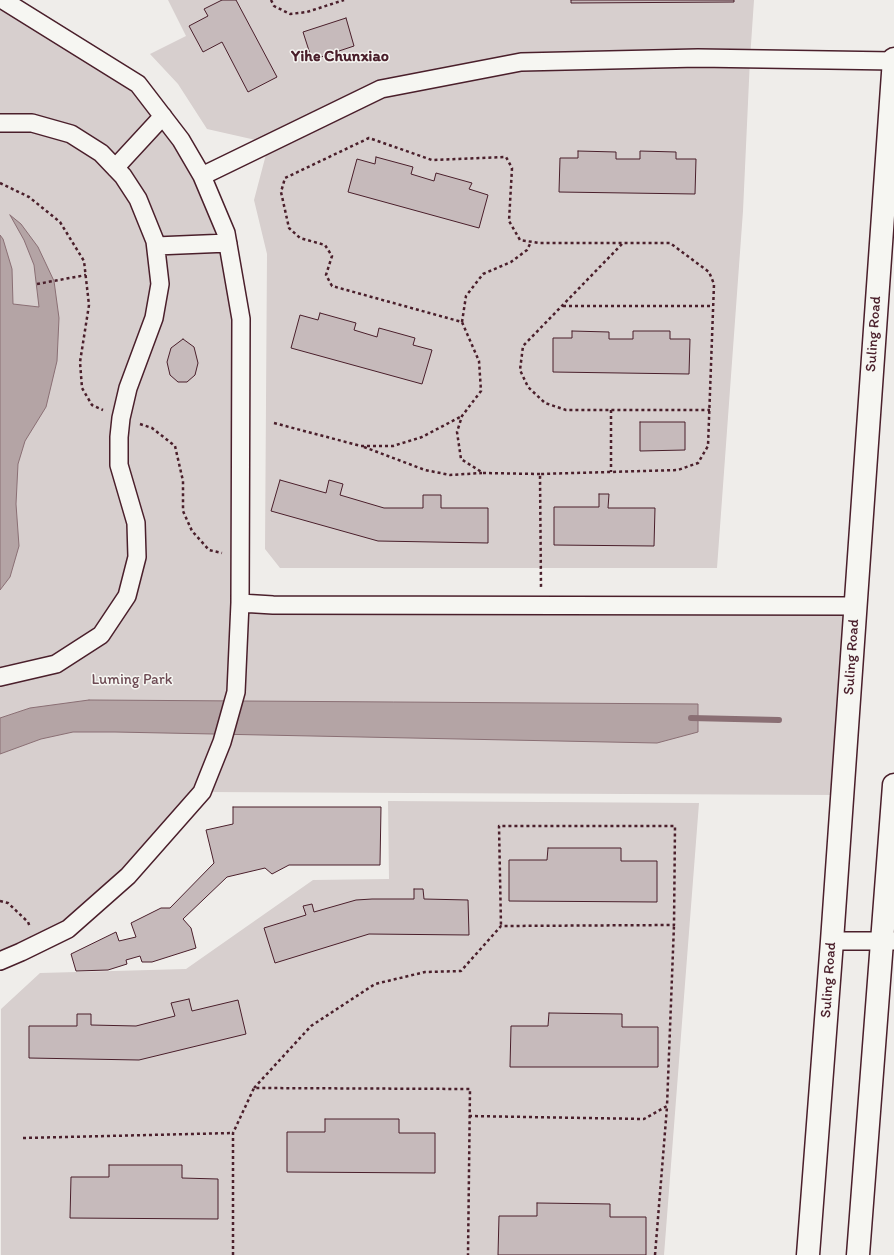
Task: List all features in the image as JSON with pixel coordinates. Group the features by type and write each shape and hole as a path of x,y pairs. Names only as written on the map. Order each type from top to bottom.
{"main road":[{"name":"Suling Road","path":"808,1255 832,941 894,60"},
{"path":"858,1255 888,941 894,785"}],"street":[{"path":"0,961 22,952 68,929 128,876 202,792 222,742 236,692 239,642 241,319 226,233 202,176 181,140 138,84 3,0"},
{"path":"202,176 381,89 521,62 698,58 894,60"},
{"path":"115,168 163,116"},
{"path":"0,123 32,123 71,134 101,153 123,176 138,200 155,241 160,284 154,318 128,388 119,437 119,465 136,523 137,557 127,596 101,635 56,664 0,677"},
{"path":"156,246 228,243"},
{"path":"240,604 855,606"},
{"path":"832,941 888,941"}],"path":[{"path":"271,0 274,6 290,14 307,12 344,0"},
{"path":"274,424 362,446 425,470 450,475 482,473 540,474 678,470 698,463 708,446 714,284 709,272 670,243 539,243 520,240 509,221 512,168 506,157 432,160 369,138 285,178 281,192 289,228 300,238 325,245 332,256 326,275 332,286 462,322"},
{"path":"482,473 461,459 457,432 462,416 481,391 480,360 462,322 466,296 482,274 511,262 527,250 531,242"},
{"path":"622,243 523,346 520,370 528,387 545,403 566,410 710,410"},
{"path":"37,284 86,275"},
{"path":"562,306 713,306"},
{"path":"611,410 611,472"},
{"path":"362,446 393,446 422,437 462,416"},
{"path":"540,474 541,606"},
{"path":"233,1255 233,1133 254,1088 311,1026 375,984 425,972 461,971 501,926 499,826 675,826 674,925 667,1106 654,1255"},
{"path":"0,901 8,903 28,922 39,943"},
{"path":"501,926 674,925"},
{"path":"254,1088 470,1089 468,1255"},
{"path":"469,1116 644,1119 667,1106"},
{"path":"23,1138 233,1133"}],"green space":[{"name":"Luming Park","path":"0,0 138,84 202,176 241,319 240,603 855,606 842,795 202,792 68,929 0,961"},
{"path":"168,0 754,0 743,211 717,568 280,568 265,549 267,254 254,200 269,143 207,129 178,84 150,54 186,36"},
{"path":"388,801 699,803 664,1255 1,1255 1,1009 40,973 186,969 313,880 389,879"}],"shaded area":[{"path":"10,215 21,224 38,247 54,281 59,318 57,361 46,407 25,441 18,464 16,504 19,546 10,577 0,590 0,235 3,239 12,269 13,304 39,307 34,265 24,240"},
{"path":"89,700 698,704 698,732 657,743 73,732 41,739 0,754 0,718 30,708"}],"building":[{"path":"222,0 236,0 277,77 248,92 222,42 203,52 189,26 208,16 204,9"},
{"path":"571,0 734,0 734,2 571,3"},
{"path":"346,18 354,46 312,60 303,32"},
{"path":"578,151 616,152 616,159 640,159 640,151 676,152 676,159 696,159 695,194 559,192 560,158 578,158"},
{"path":"376,157 413,167 411,174 434,181 436,173 472,183 469,189 488,195 479,228 348,192 357,159 375,164"},
{"path":"320,313 356,323 354,330 377,337 379,328 415,338 413,345 432,350 422,384 291,348 300,315 318,320"},
{"path":"572,331 609,332 609,339 633,339 633,331 670,331 670,339 690,339 689,374 553,372 553,338 572,338"},
{"path":"183,339 194,347 198,363 195,375 187,382 178,382 170,375 167,362 171,348"},
{"path":"640,422 685,422 685,450 640,451"},
{"path":"280,480 326,493 329,480 343,484 340,495 384,508 423,508 423,495 441,495 441,508 488,508 488,543 378,541 271,511"},
{"path":"599,494 609,494 608,508 655,508 654,546 554,545 554,507 599,507"},
{"path":"233,807 381,807 380,865 289,865 272,874 265,868 227,877 183,919 191,928 196,948 152,962 142,962 140,956 126,960 127,964 108,970 76,971 71,954 116,932 119,941 136,937 131,923 161,908 170,908 214,863 206,830 233,824"},
{"path":"548,848 621,848 621,861 657,861 657,902 509,901 509,860 547,860"},
{"path":"414,889 423,889 424,899 468,900 469,935 369,934 275,963 264,928 306,915 303,906 312,904 314,912 356,900 414,899"},
{"path":"189,999 192,1011 238,1000 246,1034 139,1060 29,1058 29,1026 77,1026 77,1014 91,1014 91,1025 136,1026 175,1016 171,1003"},
{"path":"549,1013 622,1014 622,1027 658,1027 658,1067 510,1067 511,1026 548,1026"},
{"path":"325,1119 399,1119 399,1133 435,1133 435,1173 287,1172 287,1132 325,1132"},
{"path":"109,1165 182,1165 182,1178 218,1179 218,1219 70,1218 71,1177 109,1177"},
{"path":"537,1203 610,1204 610,1217 646,1217 646,1255 498,1255 499,1216 537,1216"}],"waterway":[{"path":"691,718 779,720"}],"district":[{"name":"Yihe Chunxiao","path":"340,57"}]}
